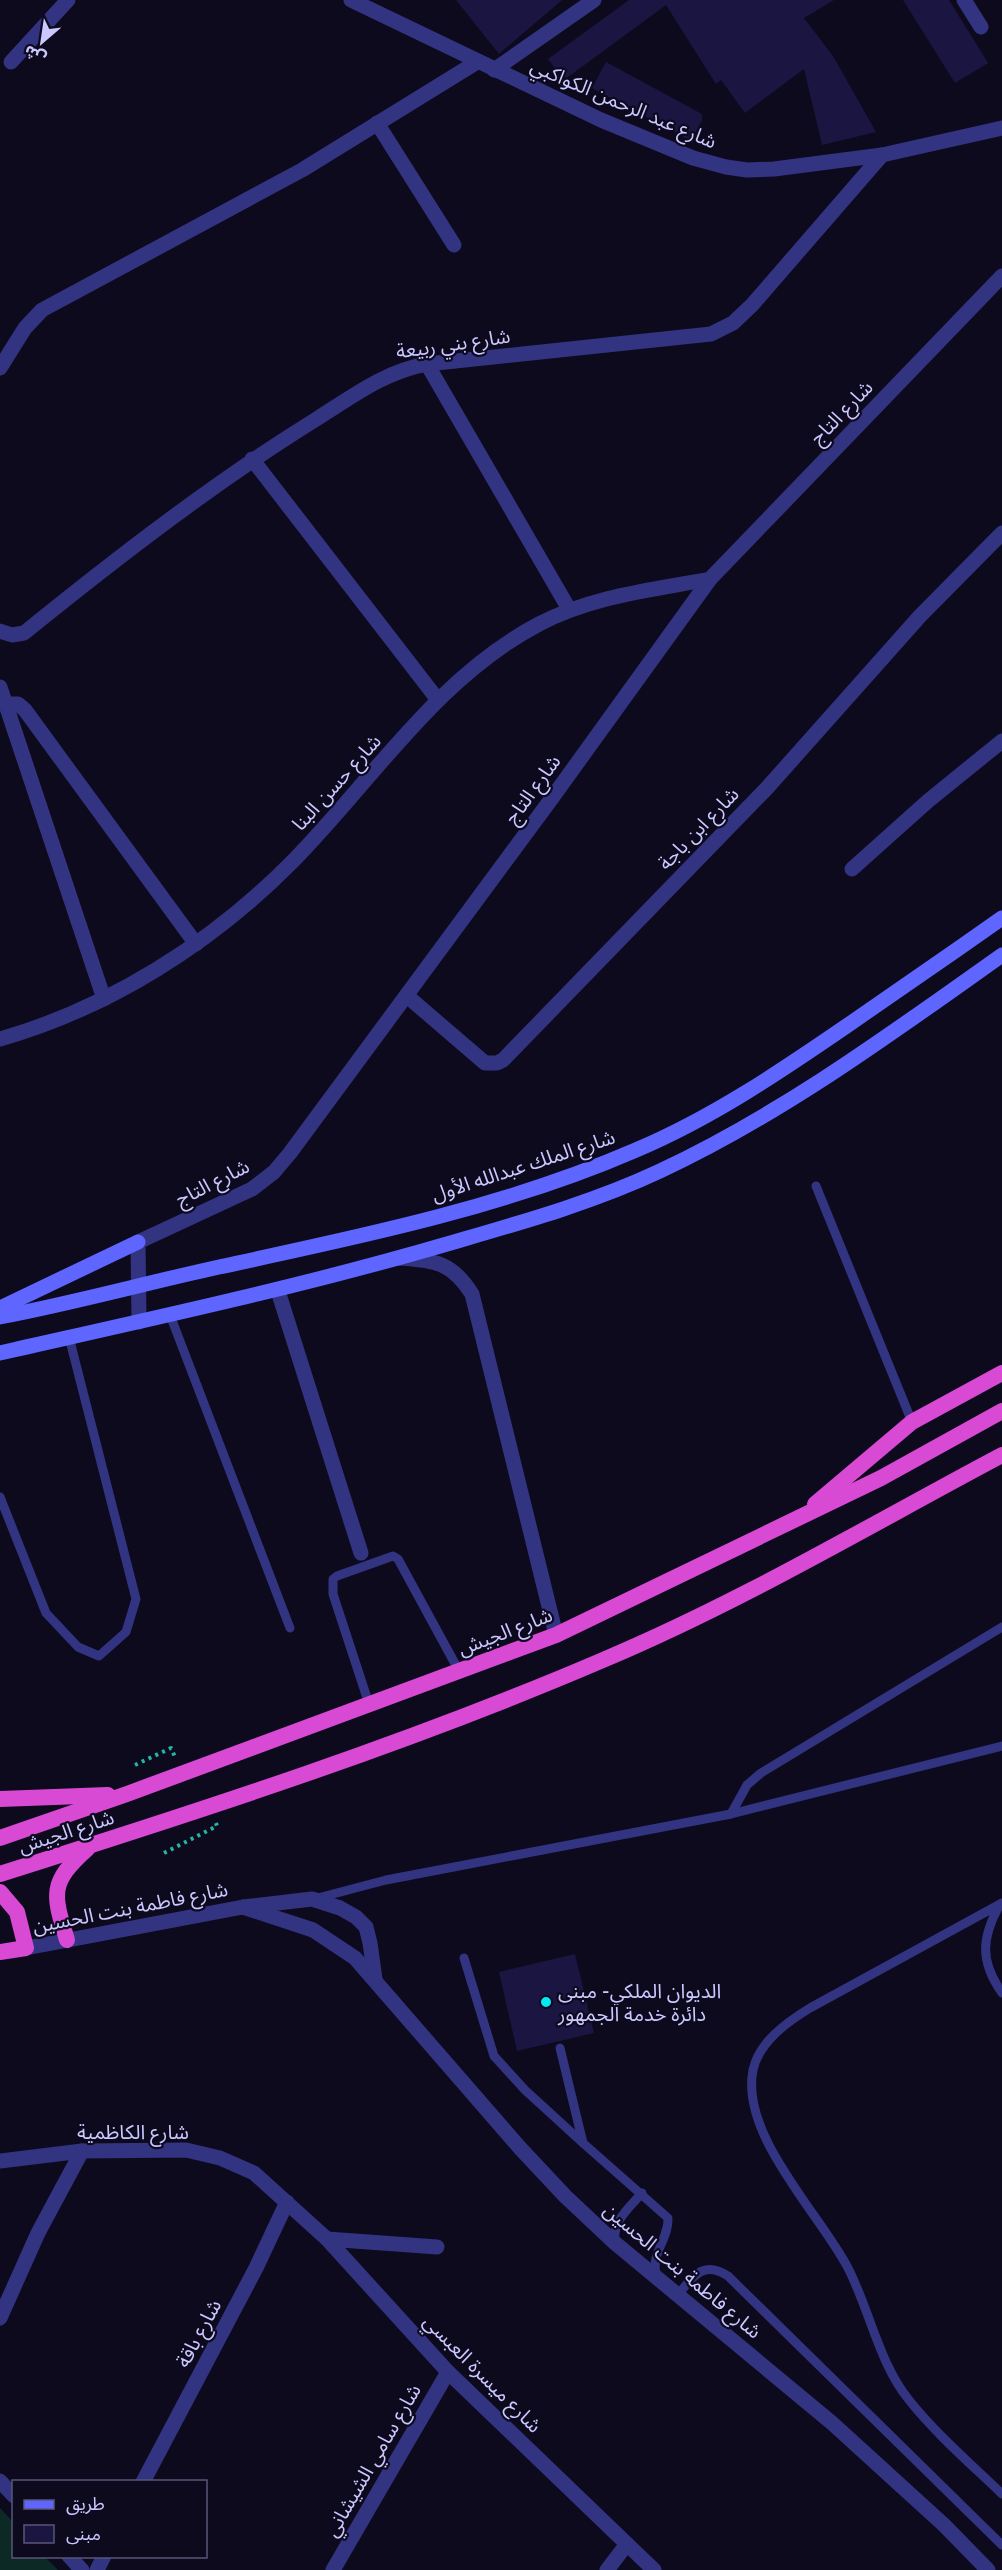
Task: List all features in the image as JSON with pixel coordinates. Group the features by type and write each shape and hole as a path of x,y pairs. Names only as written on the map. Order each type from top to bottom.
{"highway":[{"path":"794,1522 912,1422 1002,1373"},
{"name":"شارع الجيش","path":"0,1838 127,1794 556,1635 794,1522 881,1478 1002,1411"},
{"name":"شارع الجيش","path":"0,1874 363,1754 604,1660 718,1607 1002,1455"},
{"path":"0,1799 127,1794"},
{"path":"67,1940 58,1908 59,1882 67,1867 93,1845"},
{"path":"0,1892 17,1911 26,1948 0,1952"}],"main road":[{"name":"شارع الملك عبدالله الأول","path":"0,1317 334,1242 439,1215 567,1177 637,1150 704,1117 794,1062 1002,918"},
{"path":"0,1353 278,1291 399,1258 559,1211 659,1172 764,1117 869,1049 1002,955"},
{"path":"0,1308 138,1242"}],"street":[{"path":"11,62 68,0"},
{"name":"شارع عبد الرحمن الكواكبي","path":"353,0 611,125 693,158 726,167 747,170 774,169 882,155 1002,128"},
{"path":"494,70 594,0"},
{"path":"964,0 981,27"},
{"path":"0,368 25,328 42,310 302,170 477,62"},
{"path":"377,123 454,245"},
{"name":"شارع بني ربيعة","path":"0,631 12,635 24,633 86,582 252,459 390,374 427,364 711,334 722,330 752,305 882,155"},
{"name":"شارع التاج","path":"138,1242 252,1189 274,1172 407,996 710,579 1002,276"},
{"path":"427,364 569,609"},
{"path":"252,459 438,700"},
{"name":"شارع ابن باجة","path":"407,996 485,1063 503,1060 767,788 920,616 1002,533"},
{"name":"شارع حسن البنا","path":"0,1039 36,1029 104,999 196,944 292,863 438,700 478,663 537,625 569,609 601,600 710,579"},
{"path":"0,687 104,999"},
{"path":"6,704 18,704 25,710 196,944"},
{"path":"852,869 928,801 1002,741"},
{"path":"138,1242 139,1322"},
{"path":"399,1258 434,1261 451,1268 464,1280 472,1294 556,1635"},
{"path":"278,1291 361,1553"},
{"name":"شارع فاطمة بنت الحسين","path":"26,1948 243,1907 312,1899 340,1908 356,1917 366,1928 375,1979"},
{"name":"شارع فاطمة بنت الحسين","path":"243,1907 313,1929 355,1958 520,2148 565,2196 615,2243 832,2423 944,2525 988,2570"},
{"name":"شارع الكاظمية","path":"0,2161 82,2151 186,2150 220,2158 254,2173 287,2202"},
{"path":"0,2318 38,2233 82,2151"},
{"name":"شارع ميسرة العبسي","path":"287,2202 327,2239 448,2372 654,2570"},
{"name":"شارع باقة","path":"144,2480 256,2268 287,2202"},
{"path":"327,2239 437,2247"},
{"name":"شارع سامي الشيشاني","path":"333,2570 448,2372"},
{"path":"0,2481 12,2494"},
{"path":"607,2570 627,2544"},
{"path":"71,2558 82,2570"}],"lane":[{"path":"816,1186 912,1422"},
{"path":"170,1315 290,1628"},
{"path":"0,1497 46,1613 78,1647 99,1656 126,1632 136,1599 69,1337"},
{"path":"369,1704 333,1594 333,1579 337,1576 393,1556 398,1559 459,1671"},
{"path":"731,1814 747,1785 761,1773 1002,1627"},
{"path":"312,1899 386,1880 731,1814 1002,1746"},
{"path":"1001,1903 988,1926 985,1940 989,1969 1002,1993"},
{"path":"1001,1903 784,2024 765,2045 753,2069 752,2095 759,2120 782,2167 848,2267 895,2380 925,2418 1002,2494"},
{"path":"464,1958 494,2056 525,2090 668,2218 667,2227 655,2257 657,2277"},
{"path":"560,2048 583,2143"},
{"path":"615,2243 614,2230 618,2220 642,2193"},
{"path":"678,2295 699,2272 709,2269 728,2276 1002,2545"}],"path":[{"path":"135,1765 171,1748"},
{"path":"164,1853 189,1842"}],"green space":[{"path":"0,2508 12,2521 12,2558 46,2558 58,2570 0,2570"}],"building":[{"path":"456,0 562,0 499,54"},
{"path":"629,0 834,0 804,18 833,56 876,132 822,145 804,69 745,113 721,80 716,84 666,5 564,80 548,59"},
{"path":"903,0 949,0 988,63 955,83"},
{"path":"606,62 702,114 702,120 691,141 592,88"},
{"name":"الديوان الملكي- مبنى دائرة خدمة الجمهور","path":"575,1954 594,2033 517,2051 499,1972"}],"place":[{"name":"الديوان الملكي- مبنى دائرة خدمة الجمهور","path":"546,2002"}]}
